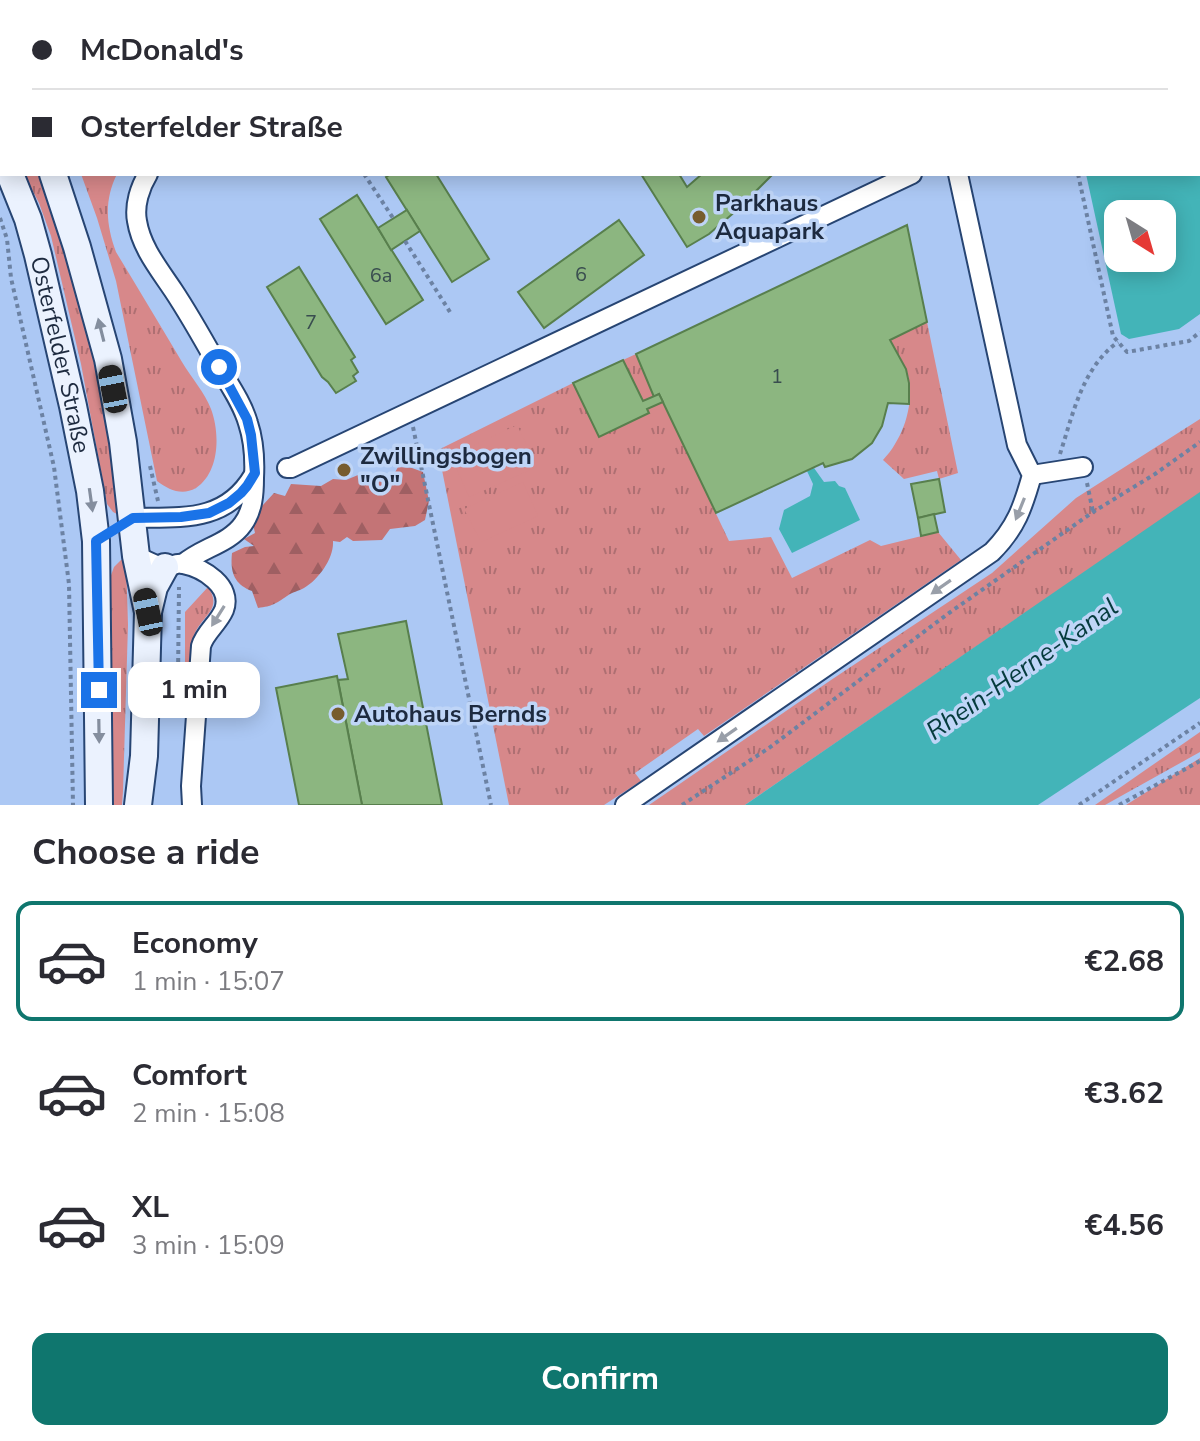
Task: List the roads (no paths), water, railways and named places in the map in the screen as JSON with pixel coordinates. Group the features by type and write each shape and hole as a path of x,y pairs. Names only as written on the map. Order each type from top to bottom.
{"main road":[{"name":"Osterfelder Straße","path":"11,176 28,219 45,284 90,491 96,541 99,805"},
{"name":"Osterfelder Straße","path":"54,176 86,276 108,359 123,442 136,556 148,612 144,756 138,805"},
{"path":"96,541 133,518"},
{"path":"96,541 136,556"},
{"path":"148,612 154,587 174,565"}],"street":[{"path":"147,176 136,207 142,237 148,252 232,389 247,419 255,457 252,504 242,526 234,535 174,565"},
{"path":"287,468 908,176"},
{"path":"625,805 992,552 1021,511 1032,475 1017,445 958,176"},
{"path":"1032,475 1083,467"},
{"path":"133,518 202,515 217,510 241,493 255,473"},
{"path":"136,556 215,579 226,600 201,646 192,805"}],"water":[{"path":"1086,176 1200,176 1200,314 1179,329 1129,339 1121,334 1107,272 1176,272 1176,200 1104,200 1104,256"},
{"path":"814,468 824,482 835,481 845,488 860,520 792,553 779,529 784,510 810,496 813,484 807,471"},
{"name":"Rhein-Herne-Kanal","path":"1200,492 1200,698 1038,805 745,805"}],"place":[{"name":"Parkhaus Aquapark","path":"699,217"},
{"name":"Zwillingsbogen \"O\"","path":"344,470"},
{"name":"Autohaus Bernds","path":"338,714"}]}
